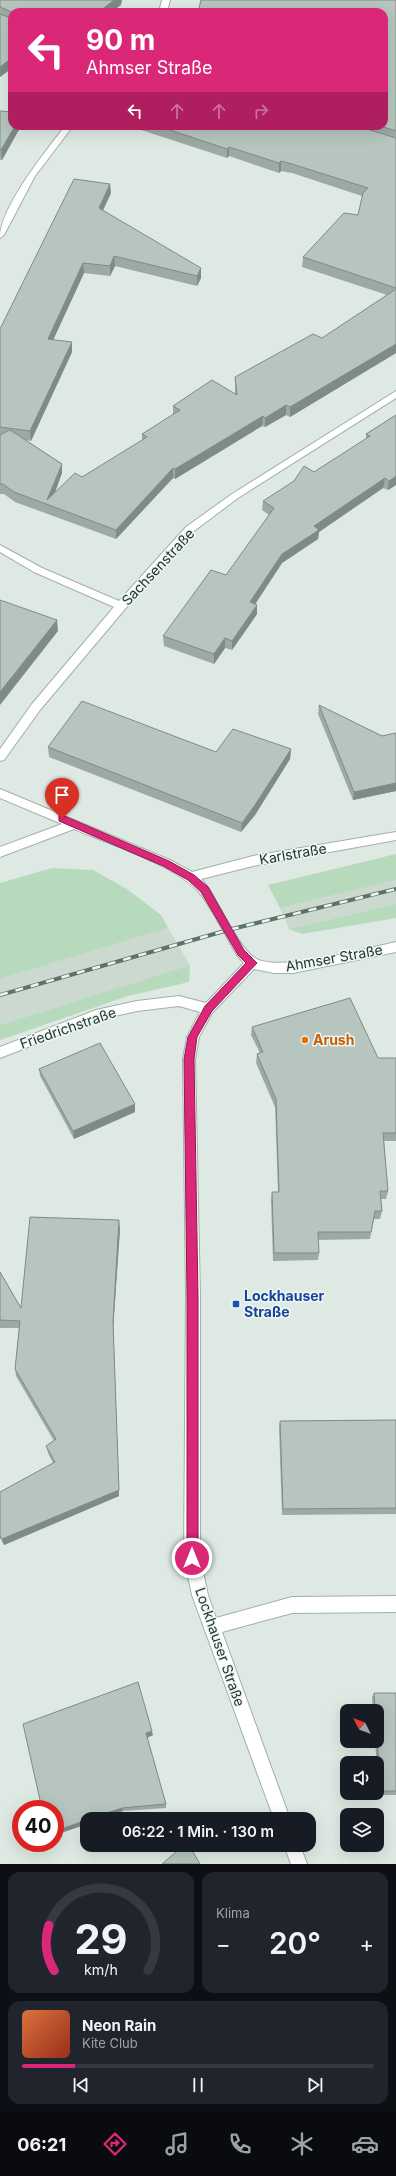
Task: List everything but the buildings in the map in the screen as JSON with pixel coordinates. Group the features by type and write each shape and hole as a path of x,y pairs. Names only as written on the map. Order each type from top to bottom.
{"street":[{"path":"0,234 31,176 66,130"},
{"name":"Sachsenstraße","path":"0,757 36,707 121,606 190,529 235,496 396,394"},
{"path":"0,548 38,570 121,606"},
{"path":"0,793 166,863 191,877 204,890 241,952 252,963"},
{"path":"0,852 74,824"},
{"name":"Karlstraße","path":"191,877 254,861 396,836"},
{"name":"Ahmser Straße","path":"252,963 274,968 293,968 396,947"},
{"name":"Lockhauser Straße","path":"252,963 208,1009 193,1037 189,1059 193,1296 192,1558 200,1595 213,1627 279,1812"},
{"name":"Friedrichstraße","path":"0,1053 96,1015 137,1006 179,1001 208,1009"},
{"path":"213,1627 292,1605 396,1604"},
{"path":"295,1852 299,1864"}],"shaded area":[{"path":"396,880 396,904 289,929 280,908"},
{"path":"168,928 190,965 0,1025 0,979"}],"green space":[{"path":"396,854 396,880 280,908 268,885"},
{"path":"52,868 93,870 127,889 161,915 168,928 0,979 0,883"},
{"path":"396,904 396,918 302,934 289,929"},
{"path":"190,965 189,982 128,996 0,1040 0,1025"}],"railway":[{"path":"0,995 228,930 396,889"}],"place":[{"name":"Arush","path":"305,1040"},
{"name":"Lockhauser Straße","path":"236,1304"}],"route":[{"path":"62,819 166,863 191,877 204,890 241,952 252,963 226,992 208,1009 193,1037 189,1059 193,1296 192,1558"}]}
